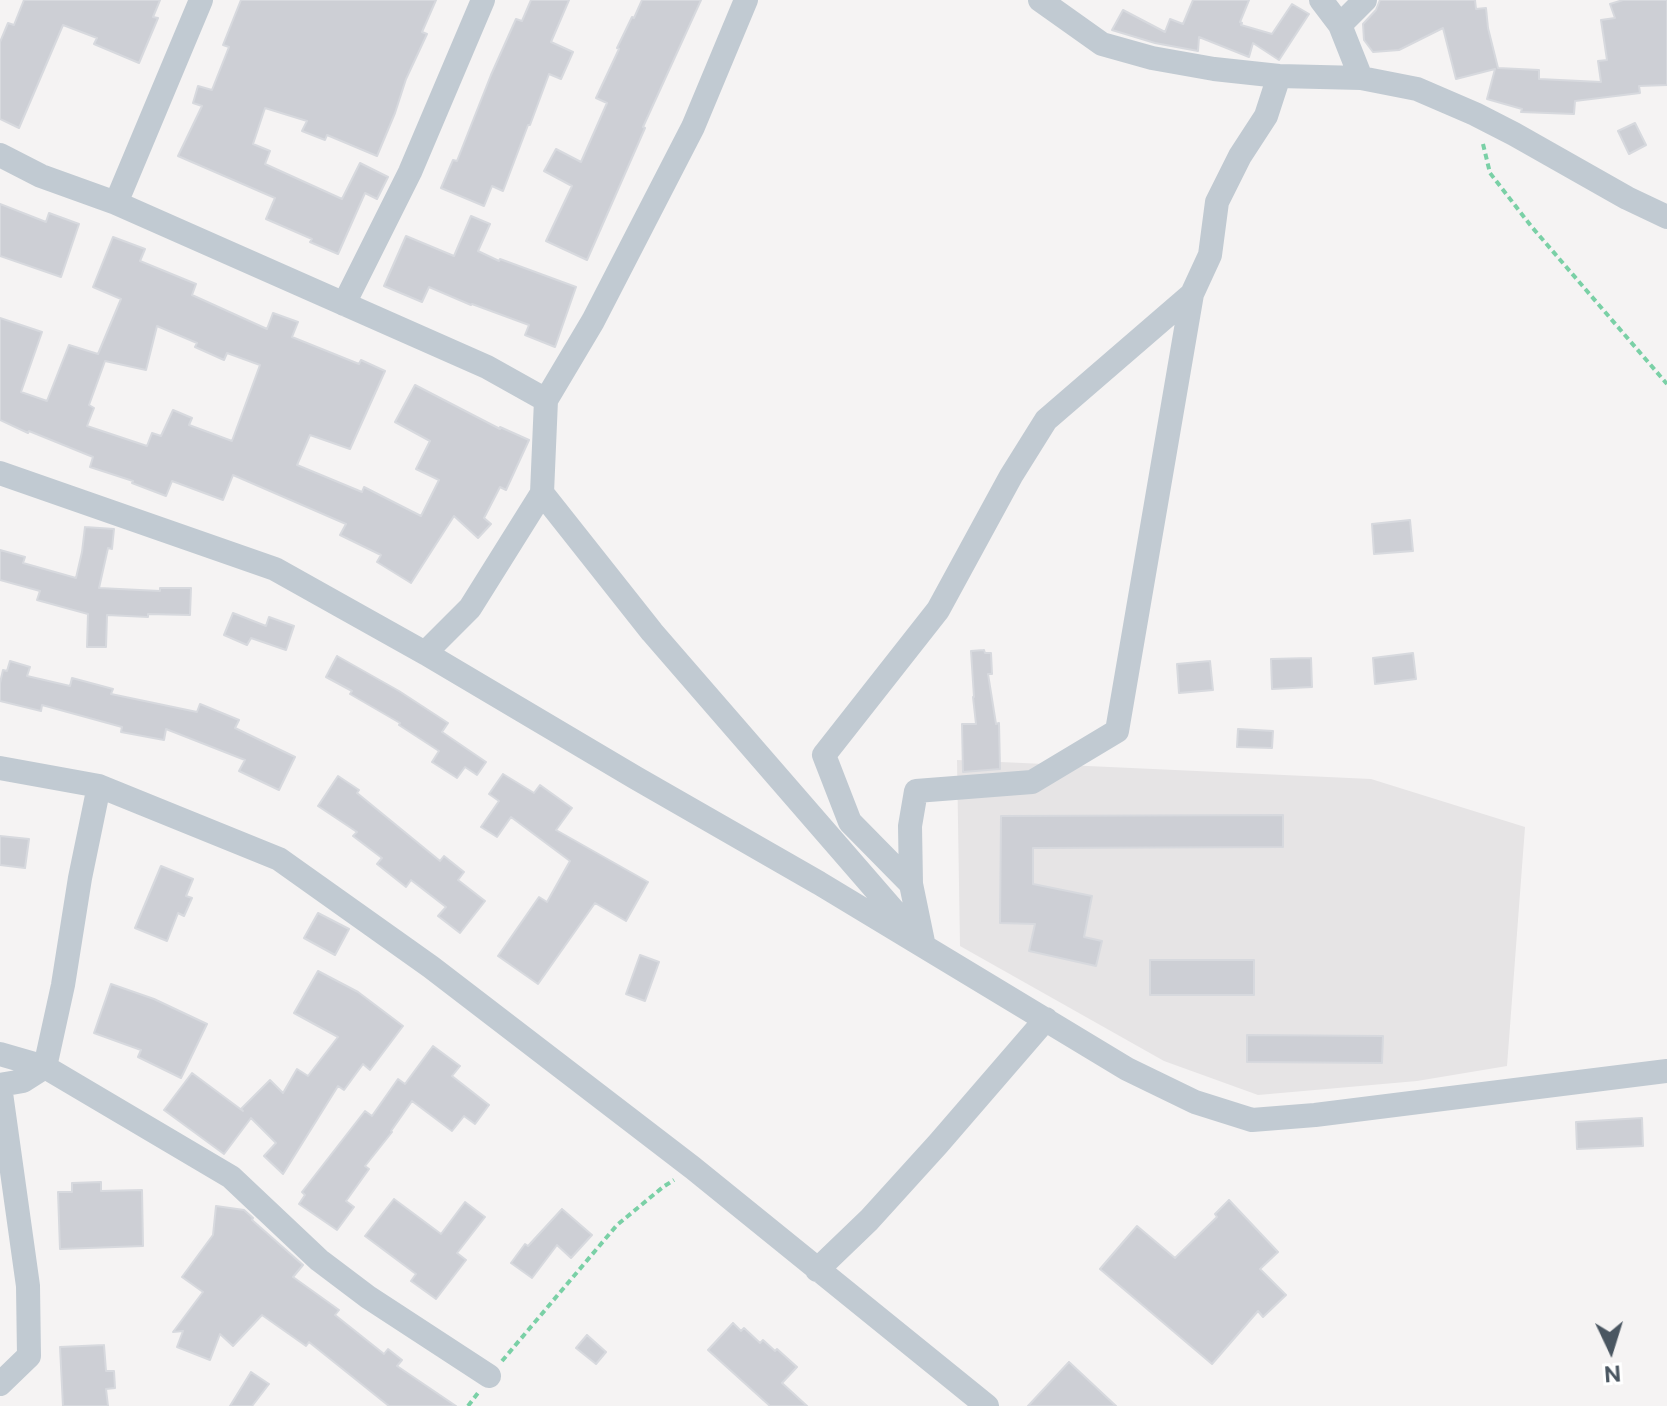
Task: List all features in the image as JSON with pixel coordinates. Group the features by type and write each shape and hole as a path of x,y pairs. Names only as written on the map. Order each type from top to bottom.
{"street":[{"path":"116,203 201,0"},
{"path":"344,304 410,172 483,0"},
{"path":"425,653 470,608 542,493 546,400 593,321 693,127 746,0"},
{"path":"1040,0 1102,44 1152,58 1279,76 1361,78 1417,89 1475,114 1667,217"},
{"path":"1321,0 1340,25 1361,78"},
{"path":"1340,25 1365,0"},
{"path":"923,944 911,884 910,826 916,791 1032,782 1117,731 1192,294 1210,255 1217,202 1240,156 1266,116 1279,76"},
{"path":"0,155 41,176 116,203 487,367 546,400"},
{"path":"911,884 850,822 824,755 938,610 1011,476 1046,420 1192,294"},
{"path":"0,473 275,569 425,653 923,944 1127,1069 1195,1102 1252,1120 1315,1115 1667,1071"},
{"path":"542,493 652,632 923,944"},
{"path":"0,768 99,786 279,859 431,967 693,1168 987,1406"},
{"path":"0,1384 29,1356 28,1286 0,1085 23,1081 45,1067 99,786"},
{"path":"817,1270 869,1220 1046,1019"},
{"path":"0,1054 45,1067 231,1177 319,1260 368,1297 489,1376"}],"path":[{"path":"1475,114 1490,173 1540,237 1667,384"},
{"path":"468,1406 489,1376 617,1225 663,1187 693,1168"}],"shaded area":[{"path":"957,760 1371,779 1525,827 1507,1066 1417,1081 1258,1095 1164,1061 960,946"}],"building":[{"path":"24,0 160,0 153,17 158,18 139,63 94,44 97,38 63,25 19,128 0,119 0,42 8,23 14,25"},
{"path":"241,0 436,0 422,32 427,34 377,156 327,135 325,140 302,131 307,121 265,108 253,144 270,151 265,164 342,199 360,163 388,177 377,199 365,193 338,254 266,219 275,198 178,156 202,106 193,103 198,86 212,90 229,47 223,45"},
{"path":"531,0 569,0 551,42 573,52 561,79 549,74 503,191 492,186 484,206 441,188 453,160 457,161 516,19 522,21"},
{"path":"642,0 701,0 587,260 546,241 572,186 544,171 556,149 581,162 607,103 596,98"},
{"path":"1193,0 1249,0 1241,25 1272,34 1292,4 1309,14 1279,60 1253,43 1249,57 1199,37 1198,51 1155,43 1112,30 1123,10 1165,32 1170,19 1183,24"},
{"path":"1380,0 1475,0 1476,9 1486,8 1498,68 1539,70 1539,79 1601,82 1598,61 1607,60 1601,20 1615,18 1610,4 1623,0 1667,0 1667,85 1639,86 1640,93 1575,101 1574,114 1521,112 1522,109 1487,99 1495,69 1456,79 1443,28 1399,50 1373,52 1364,40 1363,24 1376,10"},
{"path":"1635,123 1646,145 1629,154 1618,131"},
{"path":"0,204 46,222 49,213 79,224 61,277 0,256"},
{"path":"471,216 490,224 478,251 576,287 555,347 525,335 529,325 429,287 422,302 384,286 406,236 454,256"},
{"path":"113,237 145,249 140,261 196,284 192,295 267,329 273,313 298,322 292,337 385,371 350,449 310,435 297,465 362,492 364,487 421,516 439,480 416,469 430,441 395,422 415,385 500,429 529,440 506,490 500,487 484,518 491,524 478,538 454,516 411,583 377,562 381,555 340,535 346,524 233,475 223,500 172,481 166,496 90,467 93,457 0,420 0,318 42,332 21,392 47,401 69,345 98,354 121,299 93,287","holes":["157,326 197,343 195,347 224,360 227,353 260,365 232,441 189,425 192,418 173,410 161,436 152,433 147,446 87,426 94,408 89,405 105,361 146,370"]},
{"path":"1410,520 1413,551 1374,554 1372,524"},
{"path":"85,527 114,529 112,549 108,548 99,588 160,591 160,588 191,588 190,615 107,615 106,647 87,647 88,614 37,600 40,591 0,580 0,550 25,557 23,563 76,578"},
{"path":"233,613 266,626 269,617 294,626 286,650 251,638 247,645 224,635"},
{"path":"971,651 991,653 992,674 988,674 996,724 999,723 1000,769 963,772 962,724 976,724"},
{"path":"1413,653 1416,679 1375,684 1373,658"},
{"path":"337,656 448,723 442,732 486,762 477,775 465,767 457,778 432,762 439,751 400,723 350,694 352,691 326,677"},
{"path":"1311,658 1312,687 1272,689 1271,659"},
{"path":"10,661 30,667 27,676 70,686 72,678 113,689 111,694 197,712 200,704 239,720 235,728 295,757 279,790 239,771 245,760 166,729 164,740 121,732 122,727 42,705 41,711 0,701 3,670 7,671"},
{"path":"1210,661 1213,690 1179,693 1177,664"},
{"path":"1238,729 1273,731 1272,748 1237,747"},
{"path":"503,774 534,793 540,785 572,808 556,830 648,882 626,921 595,903 538,984 498,956 539,897 547,902 570,861 511,817 497,837 481,827 499,801 489,794"},
{"path":"338,776 359,790 357,793 440,861 444,856 464,872 458,880 485,901 460,933 438,916 446,907 411,880 406,887 377,864 382,858 353,836 357,832 318,806"},
{"path":"1283,815 1283,847 1033,848 1033,884 1092,896 1084,937 1102,941 1096,966 1029,951 1035,924 1000,923 1001,816"},
{"path":"0,836 29,839 25,868 0,865"},
{"path":"161,866 193,879 186,896 192,898 184,916 178,913 167,941 135,928"},
{"path":"318,913 349,929 335,955 304,938"},
{"path":"640,955 659,962 645,1001 626,994"},
{"path":"1150,960 1254,960 1254,995 1150,995"},
{"path":"318,971 358,992 403,1026 370,1070 363,1064 344,1090 338,1086 283,1174 264,1156 276,1143 251,1118 224,1154 164,1110 192,1073 243,1111 241,1109 270,1080 283,1093 297,1069 308,1076 338,1037 294,1013"},
{"path":"111,984 154,999 207,1024 181,1078 138,1057 141,1050 94,1033"},
{"path":"1247,1035 1383,1036 1382,1063 1247,1062"},
{"path":"433,1046 460,1066 452,1076 489,1105 475,1124 464,1116 452,1131 412,1101 365,1166 369,1169 346,1201 354,1207 337,1230 299,1204 305,1195 302,1192 365,1111 372,1116 398,1079 405,1084"},
{"path":"1642,1118 1643,1146 1577,1149 1576,1122"},
{"path":"101,1182 101,1191 142,1190 143,1246 60,1249 58,1192 72,1192 72,1183"},
{"path":"394,1199 441,1234 465,1202 485,1217 457,1253 466,1260 436,1299 411,1281 416,1274 365,1236"},
{"path":"1229,1200 1278,1252 1260,1269 1286,1295 1263,1317 1258,1311 1212,1364 1100,1269 1137,1226 1175,1258 1217,1217 1215,1214"},
{"path":"216,1206 244,1210 303,1265 293,1277 339,1310 335,1315 384,1354 388,1349 402,1360 397,1366 456,1406 389,1406 309,1342 306,1346 262,1315 233,1346 220,1334 210,1360 177,1347 183,1331 173,1332 203,1292 182,1277 213,1235"},
{"path":"562,1209 592,1235 571,1258 557,1245 532,1278 511,1263 525,1244 528,1246"},
{"path":"733,1323 741,1331 744,1328 760,1343 763,1340 775,1351 777,1349 797,1367 782,1383 807,1406 770,1406 708,1350"},
{"path":"587,1335 606,1352 596,1364 576,1348"},
{"path":"104,1345 106,1371 114,1371 115,1388 106,1389 108,1406 63,1406 60,1347"},
{"path":"1069,1362 1116,1406 1028,1406"},
{"path":"251,1372 269,1384 252,1406 230,1406"}]}
